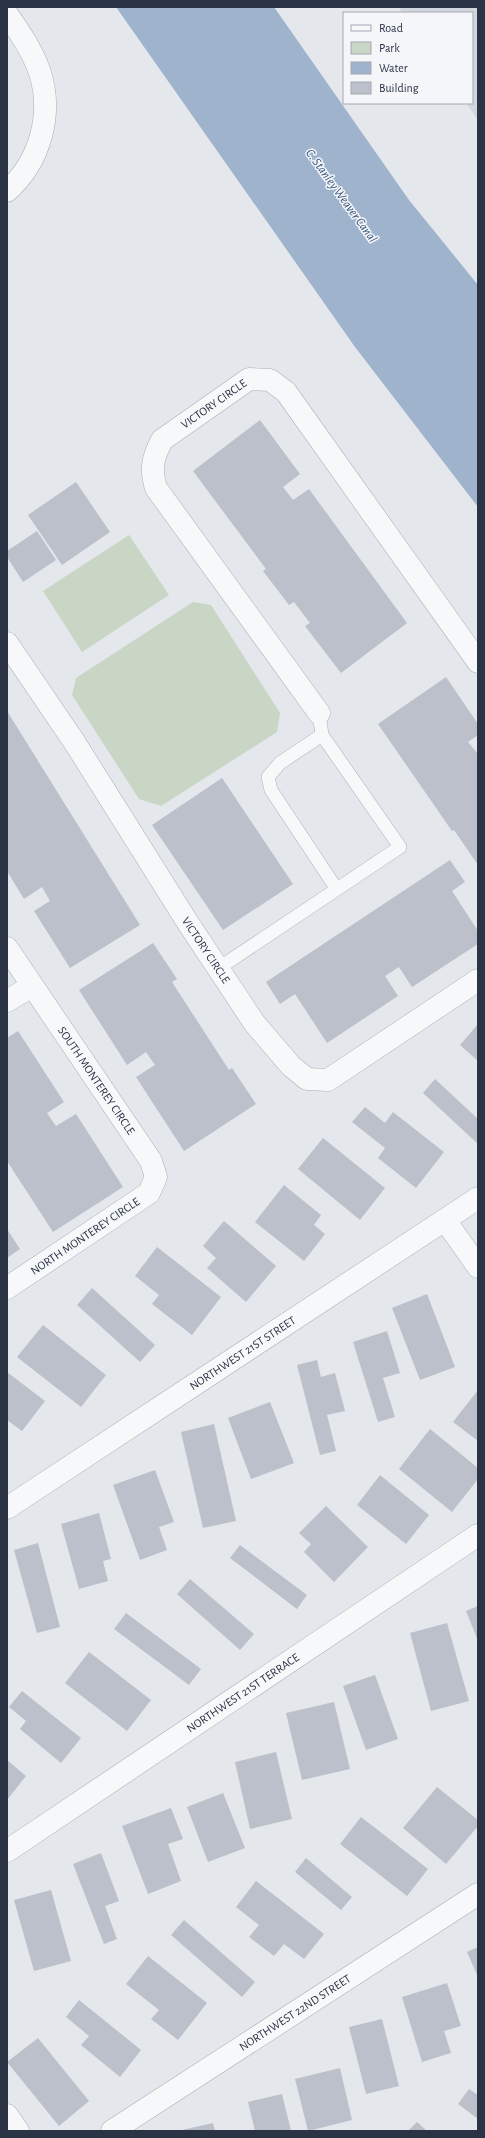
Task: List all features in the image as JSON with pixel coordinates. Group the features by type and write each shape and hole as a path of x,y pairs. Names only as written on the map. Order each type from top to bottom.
{"street":[{"path":"7,14 20,33 39,70 45,111 42,135 35,153 24,173 7,191"},
{"name":"VICTORY CIRCLE","path":"319,713 156,488 151,473 154,455 162,440 249,379 270,380 286,392 478,662"},
{"name":"VICTORY CIRCLE","path":"7,643 75,743 255,1024 291,1066 307,1079 328,1080 478,980"},
{"name":"SOUTH MONTEREY CIRCLE","path":"7,948 151,1161 156,1178"},
{"path":"7,1002 32,986"},
{"name":"NORTH MONTEREY CIRCLE","path":"7,1288 149,1193 156,1178"},
{"name":"NORTHWEST 21ST STREET","path":"7,1508 478,1198"},
{"path":"445,1220 478,1267"},
{"name":"NORTHWEST 21ST TERRACE","path":"7,1851 478,1535"},
{"name":"NORTHWEST 22ND STREET","path":"112,2131 478,1894"},
{"path":"7,2115 18,2131"}],"lane":[{"path":"219,968 400,846 322,735 319,713"},
{"path":"322,735 280,763 268,777 271,790 336,888"}],"shaded area":[{"path":"398,7 478,7 478,120 467,104 473,104 473,12 402,12"}],"green space":[{"path":"129,535 169,595 82,652 43,591"},
{"path":"193,602 211,605 280,713 277,732 161,806 139,799 72,695 76,678"}],"water":[{"name":"C. Stanley Weaver Canal","path":"116,7 274,7 409,200 478,285 478,507 355,347"}],"building":[{"path":"260,420 300,474 283,487 293,500 309,489 407,623 341,673 305,626 310,623 294,602 289,605 263,571 266,569 193,471"},
{"path":"76,482 110,532 62,565 28,515"},
{"path":"37,531 56,560 23,582 7,557 7,551"},
{"path":"446,677 478,724 478,735 468,742 478,754 478,865 454,830 452,831 378,724"},
{"path":"7,711 140,925 70,968 34,911 50,901 42,887 24,899 7,871"},
{"path":"222,778 293,884 223,930 152,825"},
{"path":"450,860 465,882 452,891 478,931 478,944 412,987 399,967 385,976 398,996 327,1043 295,994 280,1004 266,982"},
{"path":"153,943 177,979 172,982 229,1070 232,1068 256,1104 184,1151 136,1077 155,1065 146,1052 127,1065 79,990"},
{"path":"478,1024 478,1061 460,1045"},
{"path":"18,1031 64,1102 47,1113 56,1126 76,1114 123,1187 53,1232 7,1161 7,1038"},
{"path":"435,1079 478,1119 478,1144 423,1093"},
{"path":"365,1107 385,1123 393,1112 444,1152 416,1188 378,1158 385,1148 352,1122"},
{"path":"323,1138 385,1188 360,1220 298,1169"},
{"path":"284,1185 321,1215 314,1225 325,1234 304,1261 255,1222"},
{"path":"224,1221 276,1266 246,1302 207,1268 216,1258 203,1246"},
{"path":"7,1229 20,1249 7,1258"},
{"path":"157,1247 221,1297 192,1335 152,1304 159,1295 135,1276"},
{"path":"92,1288 155,1345 140,1362 77,1305"},
{"path":"427,1294 455,1367 420,1380 392,1308"},
{"path":"43,1325 106,1375 81,1407 17,1357"},
{"path":"387,1331 400,1373 383,1378 395,1417 378,1422 353,1342"},
{"path":"317,1360 321,1377 335,1373 345,1411 327,1415 336,1451 320,1455 297,1365"},
{"path":"7,1372 45,1401 22,1431 7,1420"},
{"path":"478,1390 478,1441 453,1422"},
{"path":"270,1402 294,1463 251,1479 228,1418"},
{"path":"214,1424 236,1521 203,1528 181,1432"},
{"path":"430,1429 478,1468 478,1479 452,1512 399,1469"},
{"path":"155,1470 174,1522 159,1527 167,1550 140,1560 113,1485"},
{"path":"380,1475 429,1515 406,1544 357,1505"},
{"path":"326,1506 368,1547 334,1582 304,1552 311,1544 299,1533"},
{"path":"99,1513 111,1559 103,1561 108,1581 79,1589 61,1524"},
{"path":"38,1543 60,1627 37,1633 14,1550"},
{"path":"240,1545 307,1595 297,1609 230,1558"},
{"path":"190,1579 254,1634 240,1650 177,1594"},
{"path":"478,1606 478,1641 466,1611"},
{"path":"126,1613 201,1669 189,1685 114,1629"},
{"path":"447,1623 469,1701 431,1711 410,1633"},
{"path":"89,1652 151,1700 127,1731 65,1683"},
{"path":"375,1675 398,1739 366,1750 343,1686"},
{"path":"22,1691 81,1738 61,1763 20,1729 26,1721 9,1707"},
{"path":"334,1702 350,1769 302,1780 286,1713"},
{"path":"276,1752 292,1819 250,1829 235,1762"},
{"path":"7,1760 26,1776 7,1800"},
{"path":"437,1787 478,1820 478,1826 446,1864 403,1828"},
{"path":"223,1793 245,1848 208,1862 187,1807"},
{"path":"171,1808 183,1839 168,1844 181,1881 148,1894 122,1826"},
{"path":"361,1817 428,1869 407,1896 340,1844"},
{"path":"101,1853 119,1901 105,1906 117,1939 104,1944 73,1864"},
{"path":"306,1858 352,1897 341,1910 295,1872"},
{"path":"256,1881 324,1934 304,1959 284,1944 274,1956 249,1937 259,1925 236,1907"},
{"path":"51,1890 71,1961 34,1971 14,1900"},
{"path":"184,1920 255,1982 242,1997 171,1935"},
{"path":"478,1947 478,1977 467,1952"},
{"path":"148,1956 207,2003 178,2040 151,2019 159,2010 126,1984"},
{"path":"447,1983 461,2026 444,2031 451,2053 422,2062 402,1997"},
{"path":"79,2000 141,2050 120,2077 81,2045 89,2036 66,2017"},
{"path":"382,2019 399,2086 366,2094 349,2027"},
{"path":"38,2038 89,2101 59,2126 7,2062"},
{"path":"340,2068 352,2120 308,2131 295,2079"},
{"path":"469,2089 478,2095 478,2119 458,2104"},
{"path":"282,2094 291,2131 255,2131 248,2102"},
{"path":"417,2122 427,2131 408,2131"},
{"path":"213,2123 215,2131 182,2131 182,2130"}]}
